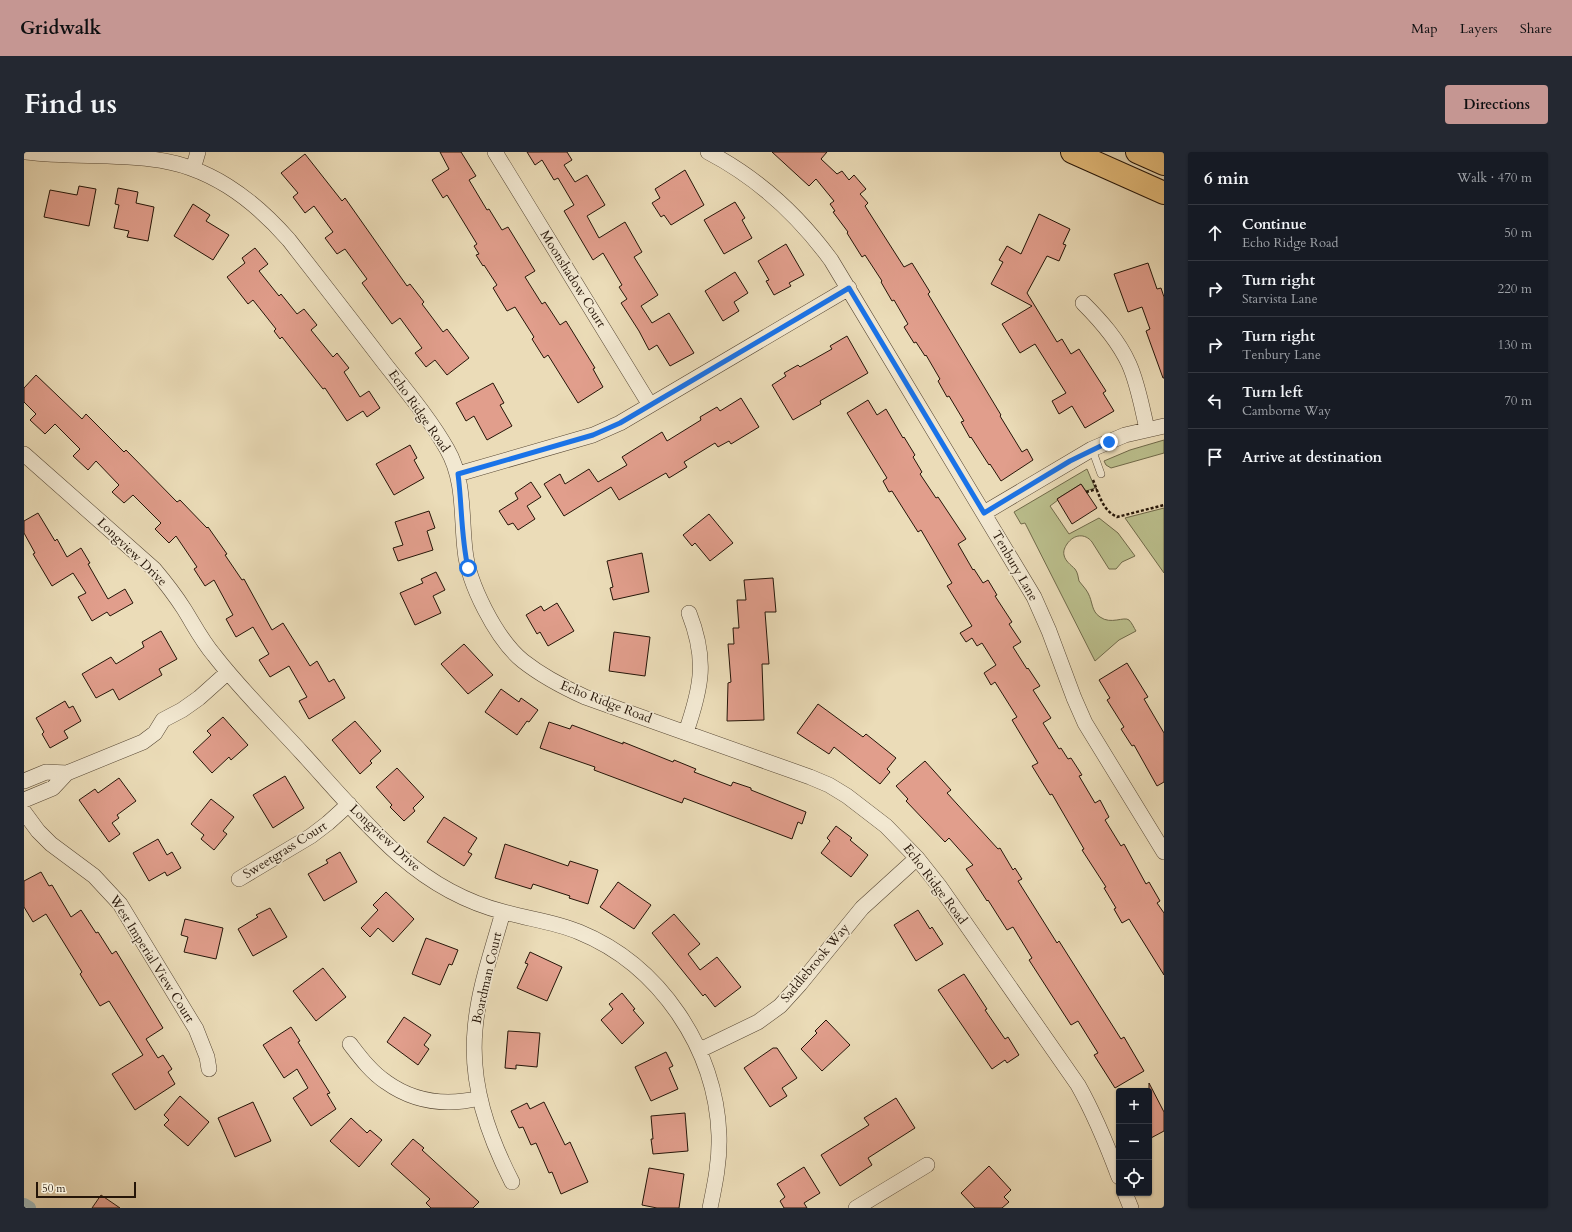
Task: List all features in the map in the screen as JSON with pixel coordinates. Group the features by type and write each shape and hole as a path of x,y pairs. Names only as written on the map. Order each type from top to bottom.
{"main road":[{"path":"1072,152 1164,193"},
{"path":"1137,152 1164,164"}],"street":[{"name":"Echo Ridge Road","path":"26,152 54,155 86,154 150,159 172,163 193,169 215,178 255,205 289,240 424,414 449,452 458,474 465,551 474,587 495,627 521,660 562,687 585,697 810,776 847,796 881,821 902,840 940,887 1078,1085 1100,1127 1116,1169"},
{"path":"193,169 198,152"},
{"name":"Moonshadow Court","path":"495,152 650,405"},
{"name":"Tenbury Lane","path":"708,152 746,175 793,214 821,246 849,288 1024,580 1041,613 1067,682 1085,723 1164,852"},
{"path":"458,474 593,435 620,423 849,288"},
{"path":"1083,303 1108,330 1123,353 1135,382 1148,429"},
{"path":"984,513 1092,449 1125,435 1164,426"},
{"name":"Longview Drive","path":"24,454 154,569 169,587 200,637 228,672 349,804 400,856 427,877 462,897 503,912 562,926 601,942 620,953 658,988 689,1029 700,1050 713,1089 719,1136 718,1165 710,1208"},
{"path":"686,732 698,697 701,671 699,643 689,613"},
{"path":"24,800 53,788 67,773 143,742 155,733 163,720 182,710 199,698 228,672"},
{"path":"24,781 46,772 67,773"},
{"path":"38,775 45,792"},
{"name":"Sweetgrass Court","path":"239,880 312,836 349,804"},
{"name":"West Imperial View Court","path":"24,812 51,844 94,876 120,904 196,1029 207,1057 209,1068"},
{"name":"Saddlebrook Way","path":"700,1050 758,1022 780,1006 800,984 862,908 917,858"},
{"name":"Boardman Court","path":"503,912 485,974 478,1005 474,1055 480,1098 492,1140 512,1182"},
{"path":"350,1044 373,1071 386,1082 402,1091 439,1102 454,1103 480,1098"},
{"path":"856,1208 927,1165"},
{"path":"1126,1196 1131,1208"}],"lane":[{"path":"1092,449 1101,474"}],"path":[{"path":"1092,478 1106,510 1117,517 1164,505"},
{"path":"1086,492 1097,489"}],"green space":[{"path":"1164,440 1164,453 1111,468 1106,465 1104,461 1130,450"},
{"path":"1087,469 1095,488 1086,491 1081,484 1057,499 1058,500 1050,506 1069,534 1099,518 1118,533 1135,556 1122,562 1116,569 1109,569 1092,542 1086,537 1080,536 1073,538 1064,549 1064,554 1068,563 1076,570 1079,581 1090,596 1097,615 1108,620 1127,619 1136,631 1119,640 1095,661 1025,523 1021,524 1014,512"},
{"path":"1164,508 1164,573 1125,518"}],"building":[{"path":"440,152 461,152 476,176 469,180 487,210 489,209 502,230 508,227 535,271 525,277 542,304 545,302 560,325 566,321 595,368 593,369 603,387 578,403 548,355 544,358 532,339 534,337 515,307 507,311 493,288 497,285 476,255 479,254 474,246 477,244 447,195 443,198 432,180 449,169"},
{"path":"527,152 567,152 572,160 564,165 575,182 587,175 605,205 587,216 599,238 625,222 642,252 634,257 658,295 641,306 652,323 669,313 694,353 670,366 657,345 649,350 621,303 627,299 619,287 622,285 603,253 593,260 564,211 574,205 558,178 554,180 542,160 535,165"},
{"path":"772,152 827,152 821,159 837,174 842,171 849,180 854,175 866,189 860,194 868,203 865,206 904,267 912,263 930,292 928,294 1022,452 1027,449 1033,460 1001,481 971,437 970,438 961,422 964,421 949,396 947,397 938,381 940,379 926,355 925,356 916,342 914,343 904,327 908,324 894,300 892,301 881,282 882,281 865,255 862,257 847,233 848,232 833,212 835,211 830,204 834,201 816,179 809,186"},
{"path":"305,154 342,201 345,198 407,286 410,284 424,302 422,304 443,332 447,329 469,358 447,375 435,360 426,367 415,353 422,348 400,318 392,324 362,283 367,279 345,249 337,254 325,238 333,232 314,206 305,213 293,197 298,193 281,173"},
{"path":"685,170 704,205 671,225 664,215 661,217 652,203 660,198 655,189"},
{"path":"79,186 96,189 89,226 44,217 50,190 77,195"},
{"path":"118,188 138,192 136,203 154,207 148,241 127,237 129,231 114,228 119,205 115,204"},
{"path":"735,202 745,218 742,220 752,238 724,254 704,220"},
{"path":"193,204 210,215 206,221 229,235 213,260 174,236"},
{"path":"1039,214 1070,229 1063,244 1066,245 1059,261 1047,256 1027,293 1057,342 1062,339 1071,354 1079,349 1106,391 1103,393 1114,411 1085,428 1072,406 1059,414 1052,401 1066,393 1035,344 1020,353 1002,324 1032,306 991,284 1003,262 999,260 1007,246 1021,254"},
{"path":"786,244 804,275 789,283 791,286 774,295 766,281 769,280 758,261"},
{"path":"255,248 268,264 259,271 279,296 281,294 297,314 304,309 317,325 311,330 333,357 337,353 349,368 344,372 360,397 369,391 380,408 367,417 363,411 347,421 325,388 323,389 282,337 280,339 274,331 276,329 253,300 248,304 227,277 245,263 242,258"},
{"path":"1148,263 1157,289 1161,288 1164,297 1164,378 1146,331 1150,329 1142,307 1128,312 1114,274"},
{"path":"735,272 748,293 734,302 739,311 723,321 705,291"},
{"path":"847,336 868,373 820,401 821,404 793,420 772,385 786,376 784,373 798,365 800,367 832,349 830,346"},
{"path":"36,375 82,419 86,414 124,452 126,450 177,502 180,500 207,528 208,527 227,554 225,555 242,580 244,579 272,630 283,623 310,666 317,661 329,682 334,679 345,698 309,719 299,701 307,697 289,666 270,677 259,660 269,654 253,627 236,637 226,619 233,615 214,580 205,586 194,569 197,567 176,536 169,543 155,529 161,523 133,495 124,503 112,492 119,485 96,461 88,470 73,456 80,449 55,424 45,434 30,420 36,414 24,402 24,388"},
{"path":"493,383 504,403 500,405 512,426 487,440 474,416 466,421 456,403"},
{"path":"741,398 759,427 731,444 729,441 718,447 715,443 684,462 687,467 669,478 666,473 619,500 611,487 564,516 544,484 560,474 565,484 589,469 598,482 627,465 622,457 662,432 667,441 701,420 700,417 717,407 720,411"},
{"path":"868,400 877,415 886,409 915,455 913,457 922,472 920,474 936,498 938,497 966,539 958,544 973,570 974,569 983,583 988,580 997,595 995,596 1012,622 1009,624 1021,642 1013,647 1040,686 1033,690 1051,718 1043,723 1059,749 1061,748 1068,759 1071,758 1082,775 1079,776 1095,803 1100,800 1109,817 1105,820 1121,846 1124,844 1146,884 1149,882 1160,901 1157,903 1164,913 1164,975 1129,919 1122,923 1114,909 1116,908 1104,888 1106,887 1082,850 1084,849 1052,794 1050,795 1032,766 1038,763 1012,720 1017,717 995,682 991,685 984,673 996,665 982,643 977,646 972,638 966,642 960,633 972,626 947,586 952,583 921,530 918,532 892,491 889,492 883,481 887,478 847,413"},
{"path":"410,445 417,458 414,460 424,478 394,495 376,464"},
{"path":"531,482 541,497 527,506 535,519 518,530 513,523 508,525 499,511 518,499 515,493"},
{"path":"1081,484 1097,508 1072,524 1057,499"},
{"path":"429,511 435,528 427,531 433,550 398,561 393,548 403,545 395,522"},
{"path":"38,513 55,541 57,539 67,557 81,548 90,563 88,564 108,599 125,589 133,603 110,616 107,612 92,621 78,597 86,593 73,573 52,586 33,554 35,553 24,533 24,521"},
{"path":"709,514 733,543 710,561 695,543 692,546 683,535"},
{"path":"642,553 649,592 613,600 610,588 613,587 607,561"},
{"path":"436,572 445,590 433,596 441,613 415,625 400,593 423,583 421,579"},
{"path":"773,578 776,612 765,612 769,664 762,664 764,720 727,721 728,683 731,682 728,644 734,644 733,628 739,628 737,600 746,600 744,580"},
{"path":"557,603 574,631 548,646 540,632 537,634 526,615 541,606 544,611"},
{"path":"161,631 177,659 159,669 162,675 119,700 113,689 96,698 82,674 111,657 116,664 144,647 142,642"},
{"path":"614,632 650,637 645,676 609,671"},
{"path":"464,644 493,675 468,694 441,664"},
{"path":"1127,663 1148,697 1144,699 1164,733 1164,782 1157,786 1134,745 1132,746 1121,729 1124,727 1107,700 1110,698 1099,680"},
{"path":"501,689 519,702 521,698 538,710 529,722 527,721 517,735 485,712"},
{"path":"65,701 69,708 73,706 81,721 64,731 68,738 50,748 42,734 44,732 36,718"},
{"path":"818,704 863,737 866,734 896,758 887,769 890,772 880,784 834,747 829,754 797,733"},
{"path":"223,717 248,745 231,760 229,757 212,773 193,752 211,735 207,731"},
{"path":"355,721 381,751 370,761 372,763 360,774 332,740"},
{"path":"549,722 570,729 572,725 623,744 623,742 673,762 674,760 696,769 694,772 731,786 733,782 751,788 751,790 806,812 802,824 798,822 792,839 684,798 682,803 594,770 595,767 540,748"},
{"path":"925,761 951,790 947,793 998,849 1000,848 1013,870 1015,868 1022,879 1018,881 1057,943 1059,941 1121,1039 1124,1037 1144,1071 1115,1088 1094,1055 1098,1053 1078,1021 1071,1025 1029,960 1032,958 1013,927 1007,930 966,869 973,865 949,838 945,842 906,801 908,799 896,786"},
{"path":"397,768 424,797 413,808 415,811 404,821 390,807 392,805 376,787"},
{"path":"285,776 304,808 273,828 253,795"},
{"path":"119,778 136,801 117,815 119,818 112,823 120,834 109,842 79,800 95,789 98,793"},
{"path":"211,799 234,817 223,831 227,834 214,850 201,839 204,835 191,824"},
{"path":"444,817 477,838 468,852 472,854 464,866 427,842"},
{"path":"836,826 852,838 850,840 868,855 851,877 821,853 830,841 827,838"},
{"path":"158,839 167,855 172,852 181,868 167,876 165,872 149,881 133,853"},
{"path":"505,844 568,866 570,861 598,870 588,904 569,898 570,896 533,884 531,889 495,878"},
{"path":"340,852 357,882 324,901 308,874 328,863 326,860"},
{"path":"41,872 49,886 52,885 71,917 81,910 96,933 98,932 112,954 116,951 163,1028 146,1039 158,1058 163,1055 172,1069 168,1072 175,1084 135,1110 112,1074 143,1055 109,1001 100,1006 80,974 82,972 46,914 33,922 24,907 24,881"},
{"path":"618,882 651,905 634,929 600,907"},
{"path":"386,892 414,919 393,942 378,928 370,937 361,928 378,910 373,905"},
{"path":"270,908 287,937 253,956 238,929 258,917 256,915"},
{"path":"918,910 930,929 932,927 943,944 916,961 894,925"},
{"path":"674,914 700,944 688,954 700,970 717,957 741,987 715,1007 705,994 703,996 652,933"},
{"path":"185,919 223,928 216,959 184,952 188,937 181,935"},
{"path":"426,938 458,950 452,965 449,964 440,985 412,974"},
{"path":"530,952 562,967 547,1001 517,988 528,964 525,963"},
{"path":"323,968 346,997 316,1021 293,991"},
{"path":"964,974 987,1009 985,1010 1005,1039 1008,1037 1019,1055 1007,1063 1005,1060 992,1069 938,990"},
{"path":"622,993 644,1023 622,1044 601,1020 613,1009 609,1004"},
{"path":"404,1017 431,1035 424,1045 429,1049 418,1065 387,1042"},
{"path":"826,1020 850,1045 822,1071 801,1049 817,1033 815,1031"},
{"path":"291,1027 300,1041 298,1042 330,1093 327,1094 336,1109 311,1126 293,1098 308,1088 297,1069 284,1078 263,1045"},
{"path":"508,1031 540,1033 537,1067 516,1065 516,1069 505,1068"},
{"path":"773,1048 777,1048 797,1078 782,1088 787,1096 770,1107 744,1068"},
{"path":"666,1052 673,1066 669,1068 678,1089 651,1101 635,1067"},
{"path":"1152,1089 1164,1112 1164,1131 1152,1137"},
{"path":"180,1096 209,1122 188,1146 164,1125 169,1120 164,1115"},
{"path":"896,1098 915,1128 868,1158 872,1165 840,1186 821,1155 869,1125 864,1118"},
{"path":"253,1102 271,1141 235,1157 218,1118"},
{"path":"544,1102 565,1145 570,1142 588,1182 561,1194 552,1172 549,1173 536,1143 531,1145 523,1127 519,1128 511,1111 527,1103 530,1109"},
{"path":"685,1113 688,1151 653,1154 651,1139 653,1139 651,1116"},
{"path":"351,1118 367,1133 370,1130 382,1140 359,1167 330,1141"},
{"path":"413,1139 424,1148 422,1150 479,1202 473,1208 431,1208 426,1203 430,1199 391,1164"},
{"path":"989,1166 1011,1190 1004,1197 1009,1202 1002,1208 975,1208 961,1193"},
{"path":"804,1167 820,1193 804,1203 807,1208 784,1208 780,1201 785,1197 777,1184"},
{"path":"649,1168 684,1174 679,1208 657,1208 642,1205"},
{"path":"101,1195 120,1208 92,1208"}],"waterway":[{"path":"24,1205 29,1208"}],"route":[{"path":"468,568 458,474 593,435 620,423 849,288 984,513 1070,461 1109,442"}]}
